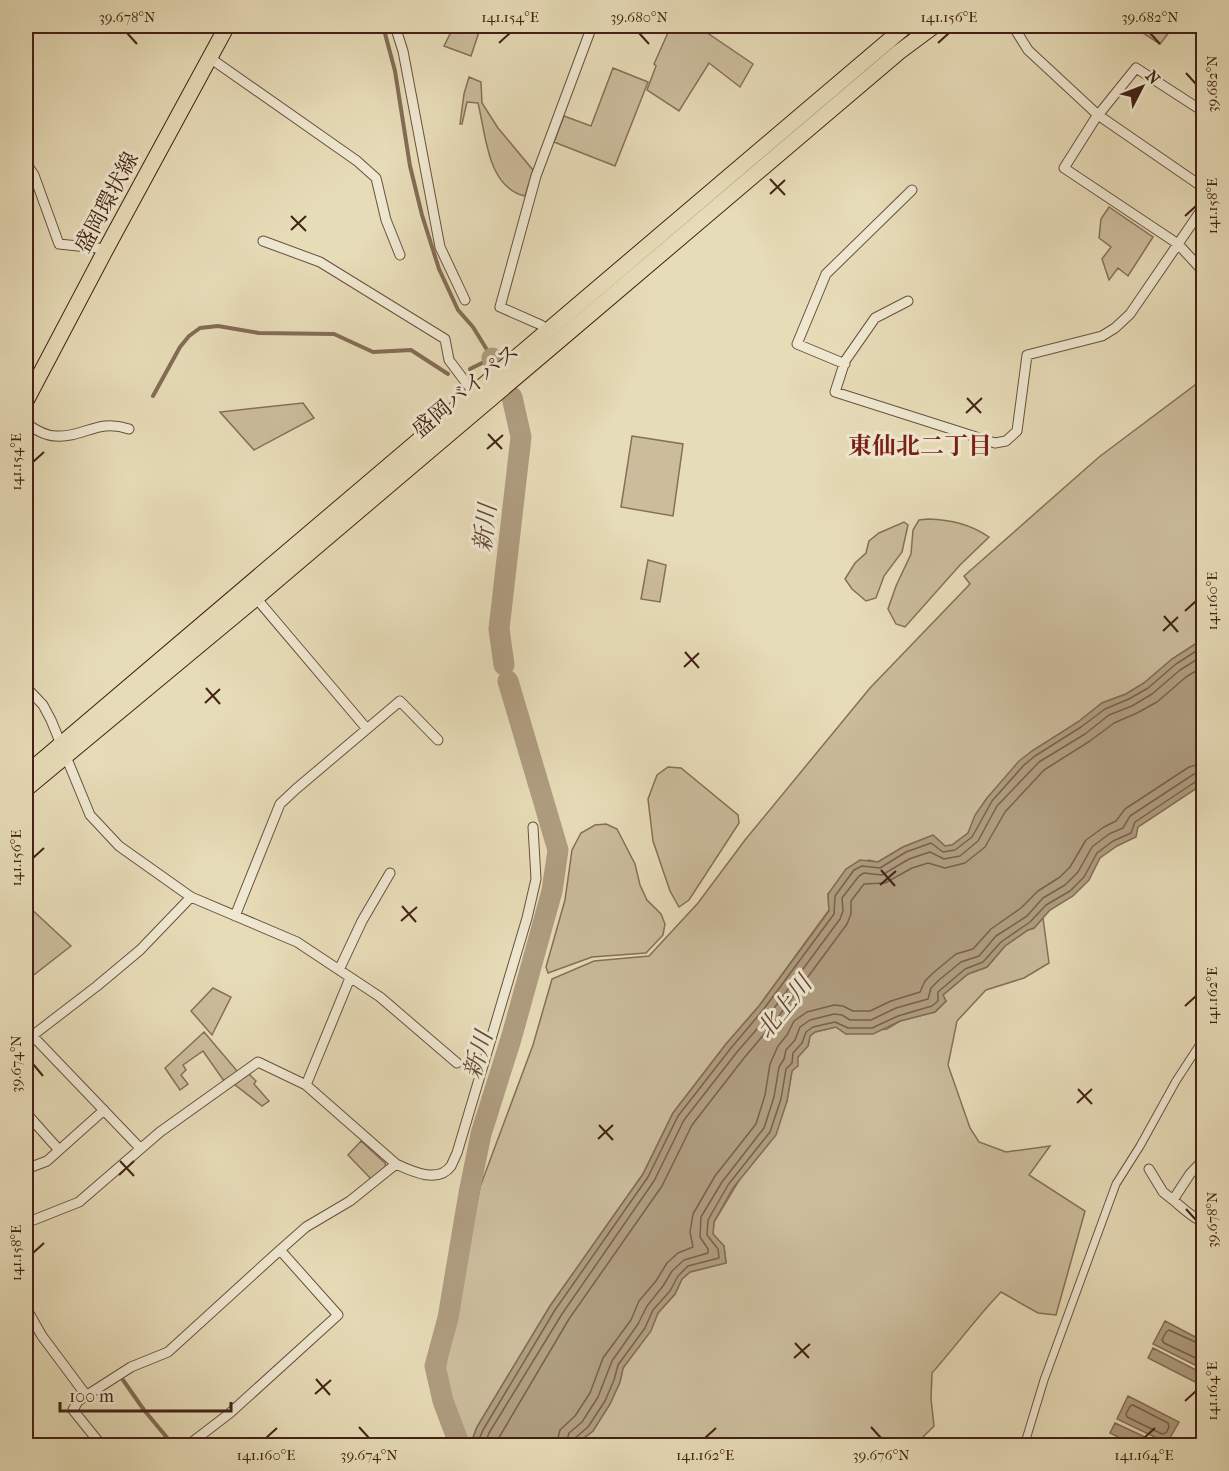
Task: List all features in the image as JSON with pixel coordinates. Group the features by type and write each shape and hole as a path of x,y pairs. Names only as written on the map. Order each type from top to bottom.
{"main road":[{"name":"盛岡環状線","path":"26,401 227,26"},
{"name":"盛岡バイパス","path":"26,774 906,26"},
{"name":"盛岡バイパス","path":"26,789 61,745 255,598 915,38 934,26"}],"street":[{"path":"395,26 403,51 440,247 465,300"},
{"path":"546,331 541,325 500,307 536,176 592,26"},
{"path":"1013,26 1028,50 1098,115 1203,188"},
{"path":"210,58 357,161 375,178 386,220 400,255"},
{"path":"1203,112 1136,68 1098,115 1064,168 1178,244 1200,268 1203,276"},
{"path":"26,163 34,175 59,244 106,249"},
{"path":"844,364 797,344 826,274 912,190"},
{"path":"908,301 875,318 844,364 835,392 994,443 1006,441 1017,431 1027,355 1102,336 1115,328 1130,314 1203,206"},
{"path":"263,241 320,262 445,339 449,360 473,392"},
{"path":"26,423 53,436 68,436 90,428 117,425 129,429"},
{"path":"255,598 368,729"},
{"path":"26,687 43,705 90,815 119,846 191,897 297,942 380,997 457,1063"},
{"path":"235,916 280,804 400,700 438,740"},
{"path":"26,1223 80,1202 140,1148 258,1062 306,1085 396,1164 412,1172 435,1176 450,1168 457,1153 527,918 536,879 532,826"},
{"path":"339,970 362,921 390,873"},
{"path":"140,1148 29,1033 97,986 140,950 191,897"},
{"path":"306,1085 351,978"},
{"path":"1024,1446 1044,1380 1116,1184 1203,1038"},
{"path":"26,1169 47,1161 104,1110"},
{"path":"26,1113 59,1150"},
{"path":"1173,1200 1203,1159"},
{"path":"102,1446 73,1410 78,1401 131,1367 168,1352 306,1227 351,1202 396,1164"},
{"path":"1149,1169 1163,1192 1189,1211 1197,1220 1203,1222"},
{"path":"187,1446 230,1413 338,1315 280,1250"},
{"path":"26,1308 42,1336 86,1395"}],"shaded area":[{"path":"454,26 470,26 479,32 471,56 444,46"},
{"path":"671,26 697,26 753,64 740,87 709,63 679,111 647,90 656,66 654,64"},
{"path":"1132,26 1174,26 1160,44"},
{"path":"613,68 648,82 615,166 554,142 564,116 591,126"},
{"path":"469,77 481,82 482,103 498,128 533,170 525,196 512,191 496,171 486,144 478,103 467,102 462,124 460,124"},
{"path":"1109,207 1153,237 1128,276 1118,268 1109,280 1102,259 1111,247 1099,238 1101,219"},
{"path":"1203,379 1203,639 1172,659 1144,683 1126,694 1102,703 1078,722 1032,751 987,798 968,833 952,845 945,846 933,835 903,847 878,862 868,860 828,894 829,910 759,1006 726,1044 673,1113 643,1174 550,1306 477,1427 471,1443 465,1444 453,1407 445,1368 480,1187 533,1045 552,979 594,961 649,956 698,903 745,840 870,688 970,584 964,576 1099,457"},
{"path":"303,403 314,418 254,450 220,412"},
{"path":"632,436 683,444 673,516 621,507"},
{"path":"928,519 960,524 989,537 960,565 905,627 896,624 888,609 911,554 913,530 919,520"},
{"path":"904,522 908,525 902,552 884,576 876,598 866,601 852,589 845,579 855,563 866,553 869,541 879,533"},
{"path":"648,560 666,565 660,602 641,599"},
{"path":"668,767 681,768 738,815 739,823 689,900 679,907 670,891 653,841 648,799 657,775"},
{"path":"606,824 617,829 635,864 640,885 647,900 661,914 665,924 663,935 646,953 592,957 548,973 546,967 565,900 572,850 581,833 595,825"},
{"path":"27,905 71,946 26,981 26,907"},
{"path":"1043,918 1049,963 1024,978 986,990 957,1021 948,1065 970,1128 979,1142 1006,1152 1050,1146 1029,1175 1085,1211 1056,1315 1038,1313 1001,1292 932,1373 931,1399 934,1426 915,1445 577,1446 593,1431 610,1404 620,1382 623,1368 650,1331 658,1313 675,1294 682,1279 690,1272 726,1263 724,1246 713,1234 714,1222 787,1101 792,1071 798,1057 808,1046 810,1036 815,1032 836,1027 846,1034 887,1029 900,1021 935,1012 946,1001 943,995 968,974 987,967 1005,946 1034,928"},
{"path":"213,988 231,997 212,1035 191,1011"},
{"path":"204,1032 238,1072 224,1081 203,1051 183,1065 186,1070 181,1075 188,1084 180,1090 165,1068"},
{"path":"249,1074 256,1081 254,1084 269,1101 262,1106 234,1084"},
{"path":"361,1141 385,1163 386,1167 371,1179 348,1155"}],"water":[{"name":"北上川","path":"1203,639 1203,784 1138,827 1136,837 1100,858 1089,880 1073,896 1050,910 1034,928 1005,946 987,967 968,974 943,995 946,1001 935,1012 900,1021 873,1034 846,1034 836,1027 815,1032 810,1036 808,1046 798,1057 798,1066 792,1071 787,1101 776,1135 733,1188 714,1222 713,1234 724,1246 726,1263 690,1272 682,1279 675,1294 658,1313 651,1331 623,1368 620,1382 610,1404 593,1431 577,1445 464,1445 471,1443 477,1427 550,1306 643,1174 673,1113 726,1044 759,1006 829,911 828,894 846,869 860,860 878,862 903,847 933,835 945,846 952,845 968,833 975,815 987,798 1019,761 1078,722 1102,703 1126,694 1144,683 1172,659"},
{"path":"1165,1321 1203,1341 1203,1369 1153,1344"},
{"path":"1153,1348 1202,1373 1197,1383 1148,1358"},
{"path":"1128,1396 1179,1422 1167,1443 1117,1419"},
{"path":"1115,1423 1162,1445 1134,1445 1110,1433"}],"waterway":[{"path":"383,26 395,71 410,166 439,269 458,310 473,327 492,358 470,369"},
{"path":"153,396 180,347 189,336 200,328 218,326 259,333 334,334 373,352 411,350 448,374"},
{"name":"新川","path":"504,665 499,629 521,437 512,397"},
{"name":"新川","path":"460,1446 443,1401 435,1366 448,1318 481,1134 511,1039 552,891 558,850 508,681"},
{"path":"123,1380 174,1446"}],"district":[{"name":"東仙北二丁目","path":"920,446"}]}
